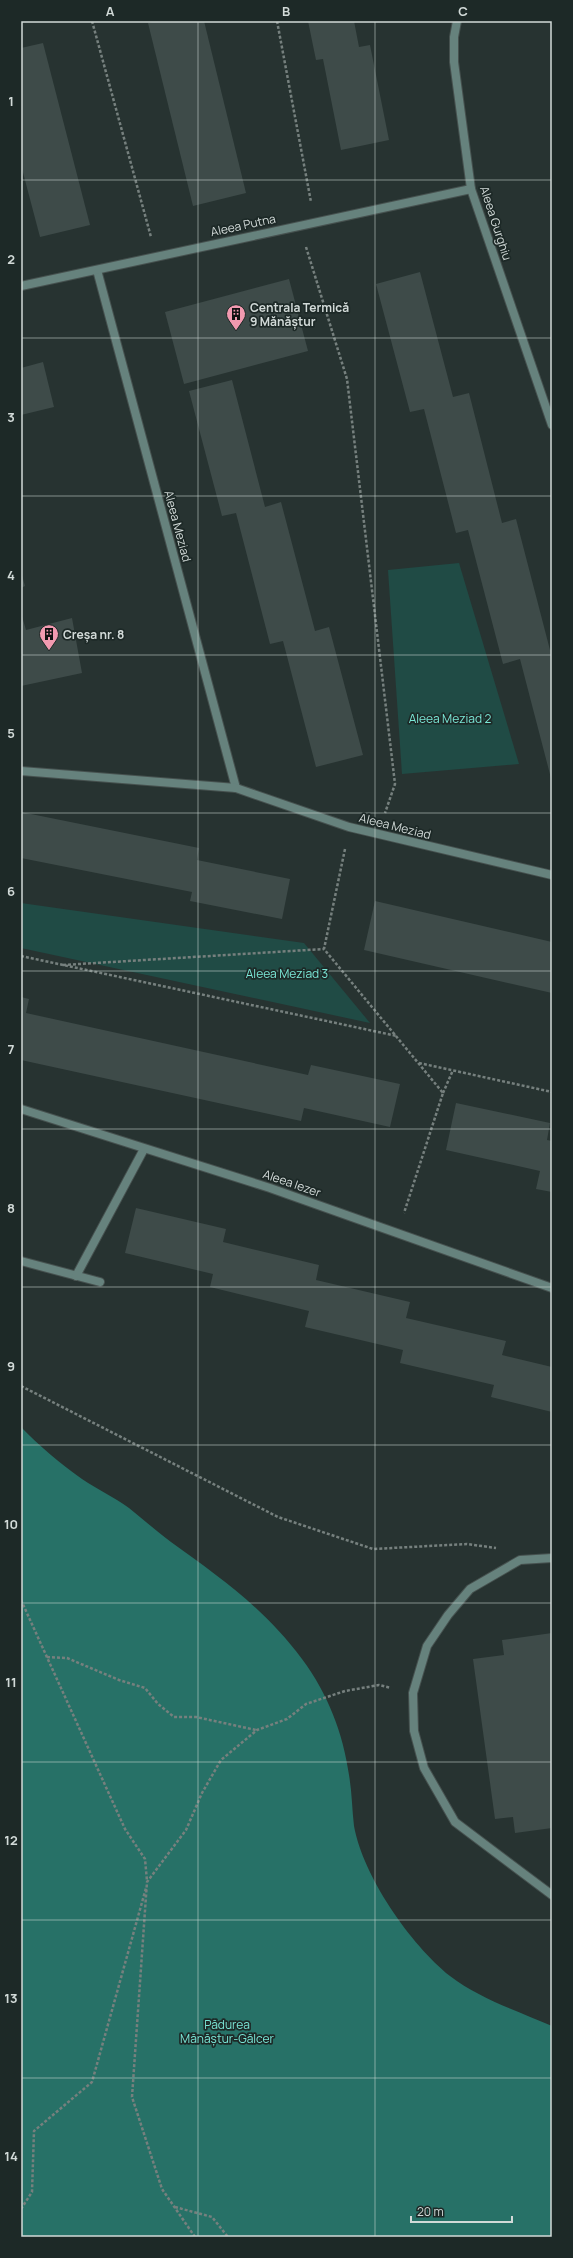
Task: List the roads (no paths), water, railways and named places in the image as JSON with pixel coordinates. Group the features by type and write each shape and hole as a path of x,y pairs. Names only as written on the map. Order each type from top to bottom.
{"street":[{"name":"Aleea Gurghiu","path":"457,21 454,37 454,62 471,189 552,425"},
{"name":"Aleea Putna","path":"21,286 471,189"},
{"name":"Aleea Meziad","path":"97,270 236,788"},
{"name":"Aleea Meziad","path":"21,771 236,788 349,827 378,835 552,875"},
{"name":"Aleea Iezer","path":"21,1109 270,1188 552,1288"},
{"path":"76,1276 144,1149"},
{"path":"21,1261 100,1282"},
{"path":"552,1558 520,1560 470,1589 448,1615 427,1646 413,1693 414,1731 424,1768 455,1822 552,1895"}],"place":[{"name":"Centrala Termică 9 Mănăștur","path":"236,331"},
{"name":"Creșa nr. 8","path":"49,651"}],"park label":[{"name":"Aleea Meziad 2","path":"450,718"},
{"name":"Aleea Meziad 3","path":"287,973"},
{"name":"Pădurea Mănăștur-Gălcer","path":"227,2031"}]}
